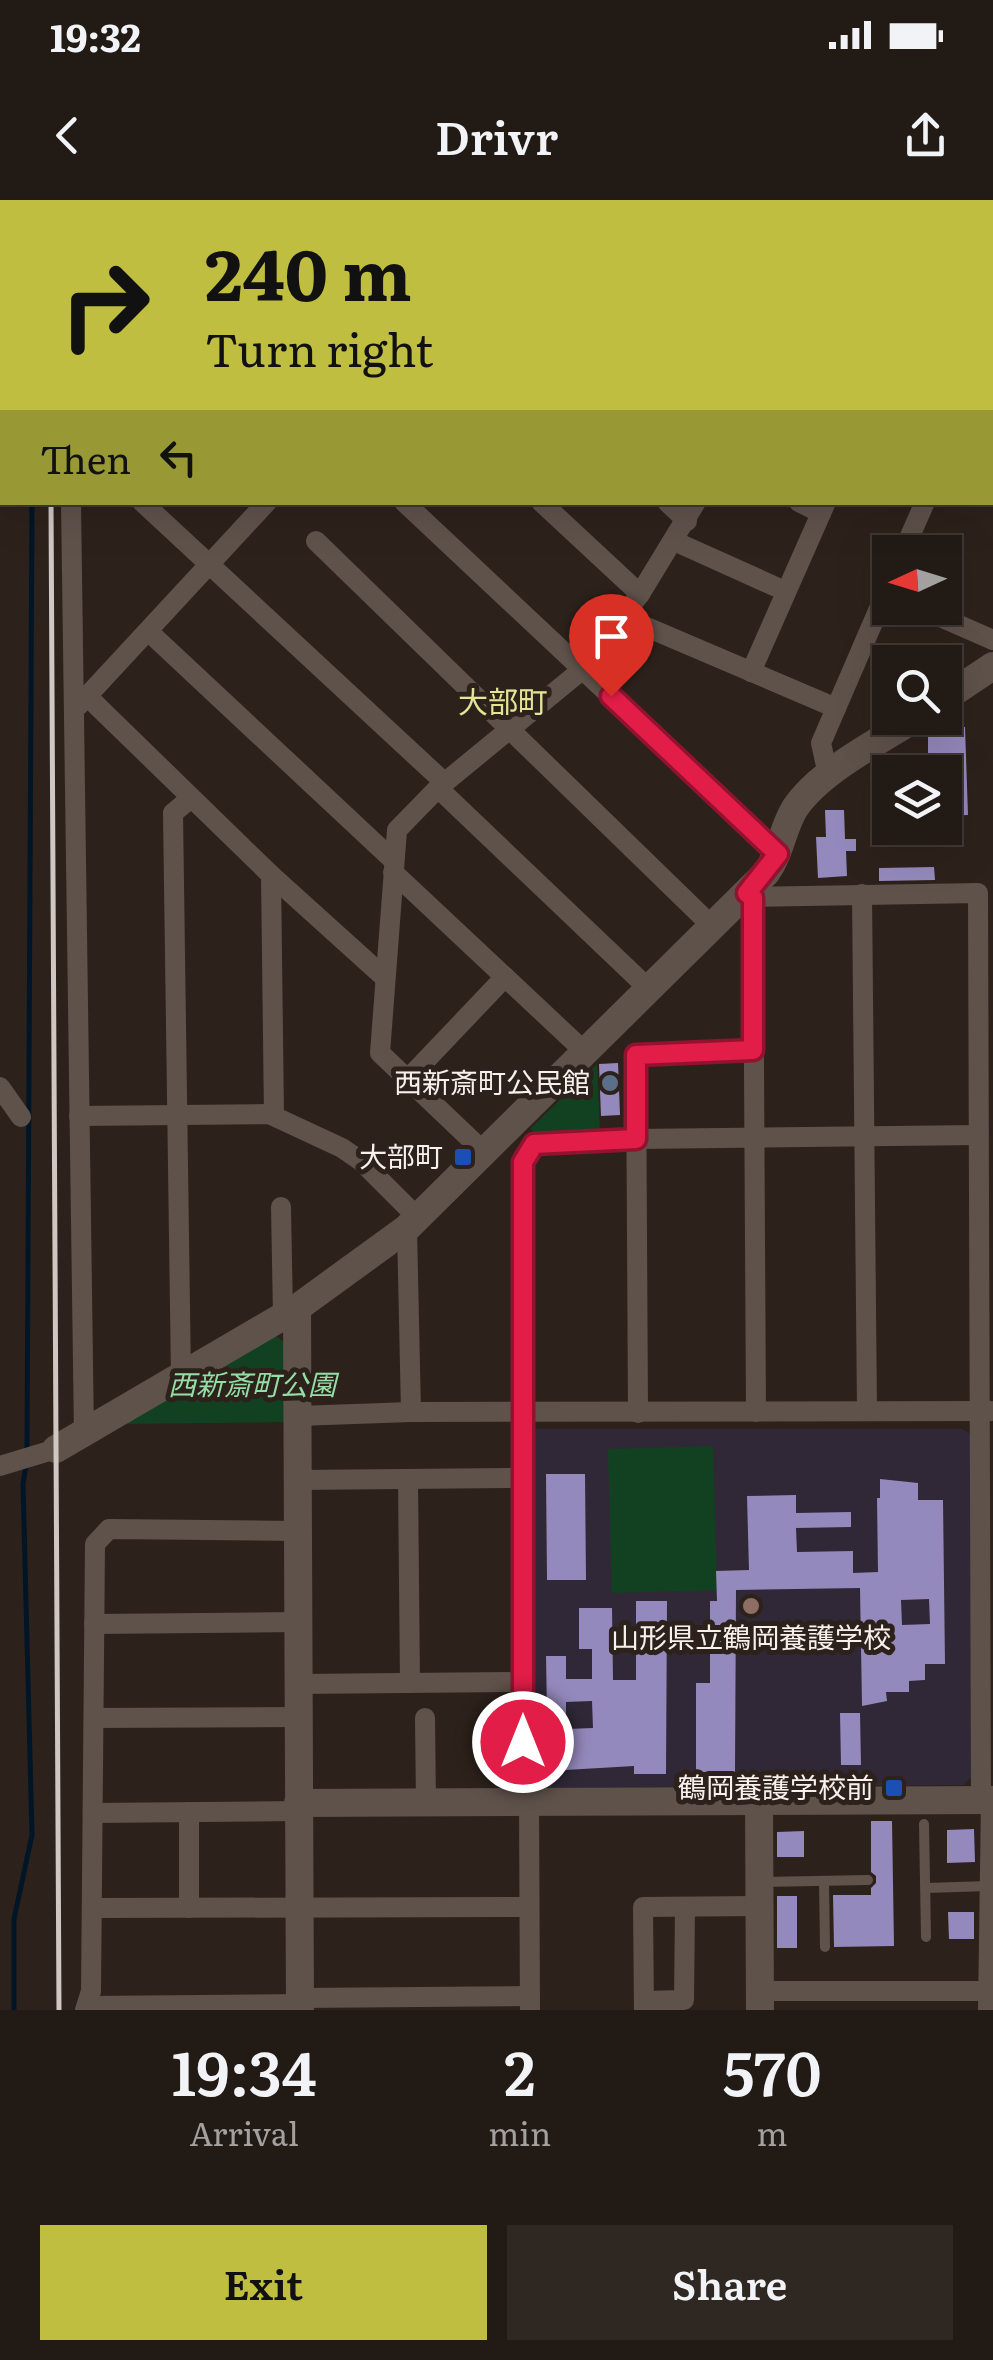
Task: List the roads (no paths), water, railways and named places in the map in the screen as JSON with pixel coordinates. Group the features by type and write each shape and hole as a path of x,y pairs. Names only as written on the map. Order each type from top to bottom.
{"street":[{"path":"71,505 80,703 79,1116 84,1435"},
{"path":"145,505 650,990"},
{"path":"80,703 264,505"},
{"path":"407,505 778,854"},
{"path":"544,505 640,594"},
{"path":"910,535 923,505"},
{"path":"752,672 824,508"},
{"path":"484,1152 380,1053 397,830 441,786 583,669 640,594 692,512"},
{"path":"316,542 713,927"},
{"path":"674,542 786,592"},
{"path":"623,617 836,708"},
{"path":"828,775 821,743 873,625"},
{"path":"959,625 993,640"},
{"path":"148,631 585,1052"},
{"path":"962,687 993,666"},
{"path":"80,703 190,798 384,977"},
{"path":"0,1466 56,1449 182,1378 290,1312 412,1223 750,895 778,854 794,809 828,775 890,735"},
{"path":"182,1378 174,812 190,798"},
{"path":"271,875 274,1116"},
{"path":"750,895 978,893 986,1059 978,1136 987,1411 990,1997 760,2000 758,1801"},
{"path":"862,894 867,1410"},
{"path":"750,895 756,1412"},
{"path":"407,1080 505,977"},
{"path":"638,1413 636,1055 753,1050"},
{"path":"0,1087 21,1117"},
{"path":"79,1116 274,1116 342,1148 360,1161 412,1223 411,1412"},
{"path":"296,1530 108,1529 95,1544 91,1992 86,2008 530,2003 521,1478 523,1162 534,1144 636,1139 978,1136"},
{"path":"281,1207 298,1416 300,2004"},
{"path":"298,1416 411,1412 987,1411"},
{"path":"297,1480 521,1478"},
{"path":"408,1479 410,1682"},
{"path":"94,1624 297,1622"},
{"path":"298,1684 523,1682"},
{"path":"94,1718 298,1716"},
{"path":"425,1718 426,1803"},
{"path":"93,1813 426,1803 988,1800"},
{"path":"188,1812 190,1908"},
{"path":"684,1907 684,2000 644,2006 643,1907 684,1907 759,1894"},
{"path":"92,1908 530,1907"}],"lane":[{"path":"924,1824 926,1937"},
{"path":"759,1894 824,1881 868,1880"},
{"path":"824,1881 825,1948"},
{"path":"926,1888 991,1899"}],"waterway":[{"path":"27,1449 32,505"},
{"path":"14,2010 14,1919 32,1835 23,1484 26,1465"}],"railway":[{"path":"51,505 59,2010"}],"place":[{"name":"西新斎町公民館","path":"610,1083"},
{"name":"大部町","path":"463,1157"},
{"name":"山形県立鶴岡養護学校","path":"751,1606"},
{"name":"鶴岡養護学校前","path":"894,1788"}],"district":[{"name":"大部町","path":"503,703"}],"park label":[{"name":"西新斎町公園","path":"252,1385"}]}
